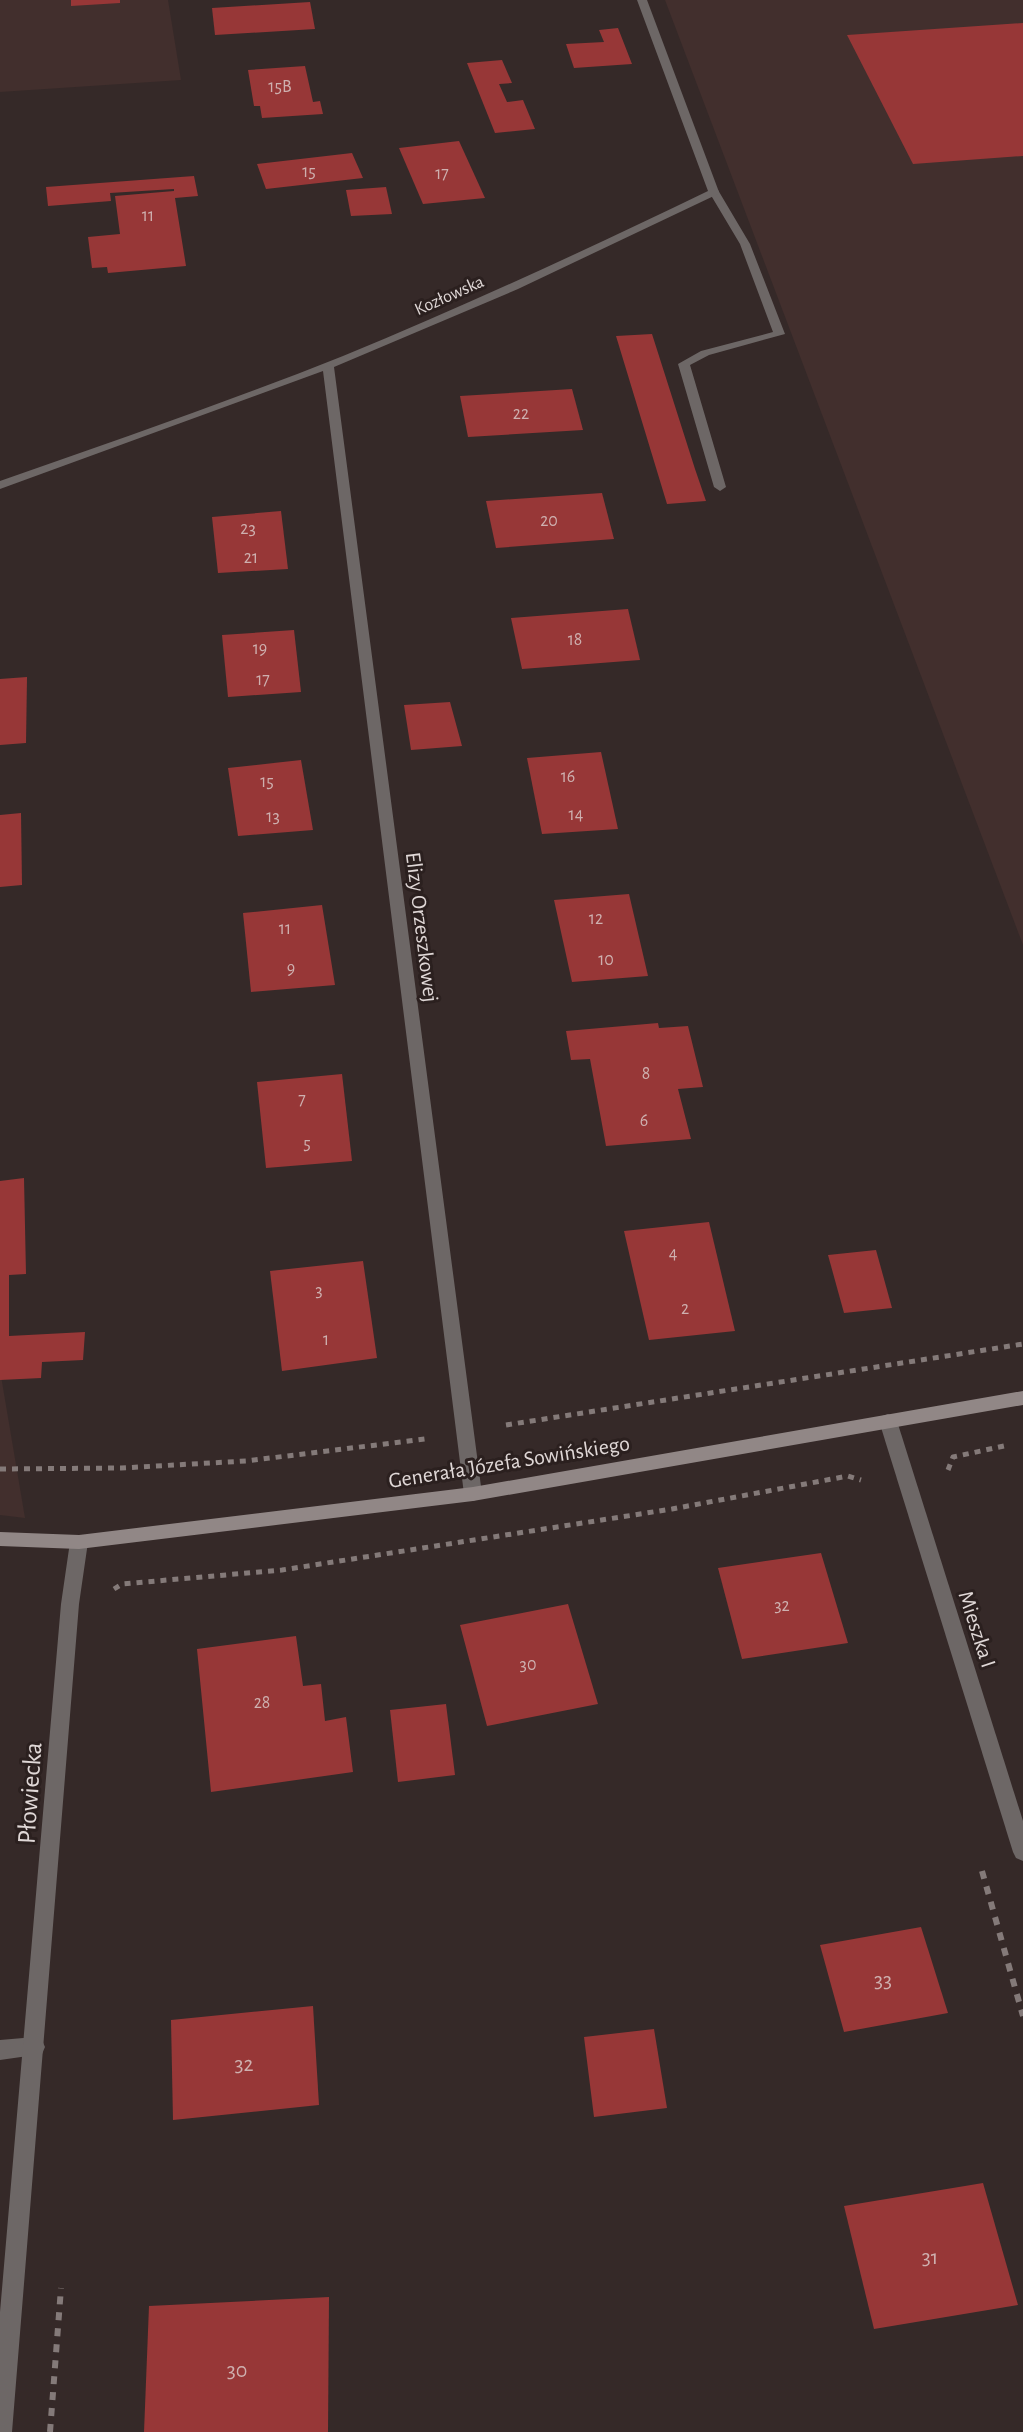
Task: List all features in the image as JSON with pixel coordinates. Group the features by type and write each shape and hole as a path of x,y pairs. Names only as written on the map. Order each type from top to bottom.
{"street":[{"path":"642,0 714,192 745,244 779,334 705,353 684,364 720,487"},
{"name":"Kozłowska","path":"0,485 203,414 328,366 625,236 714,192"},
{"name":"Elizy Orzeszkowej","path":"328,366 473,1494"},
{"name":"Generała Józefa Sowińskiego","path":"0,1539 79,1542 473,1494 1023,1398"},
{"name":"Mieszka I","path":"888,1421 1023,1852"},
{"name":"Płowiecka","path":"1,2420 35,2047 68,1620 79,1542"},
{"path":"0,2050 35,2047"}],"path":[{"path":"504,1426 1023,1344"},
{"path":"0,1469 121,1468 246,1461 436,1436"},
{"path":"951,1482 948,1472 953,1457 1018,1442"}],"shaded area":[{"path":"0,0 168,0 181,80 0,92"},
{"path":"665,0 1023,0 1023,945"},
{"path":"0,1370 25,1518 0,1515"}],"building":[{"path":"71,0 120,0 120,3 71,6"},
{"path":"310,2 315,29 215,35 212,8"},
{"path":"1023,23 1023,156 913,164 847,35"},
{"path":"618,28 632,64 574,68 566,44 604,42 599,30"},
{"path":"502,60 512,83 499,84 507,102 523,100 535,129 495,133 467,63"},
{"path":"305,66 313,102 320,101 323,114 262,118 260,106 254,106 248,70"},
{"path":"459,141 485,198 423,204 399,148"},
{"path":"352,153 363,178 266,189 257,164"},
{"path":"194,176 198,196 175,198 186,266 108,273 107,267 92,268 88,237 120,234 115,196 174,189 110,193 111,201 48,206 46,187"},
{"path":"386,187 392,214 351,216 346,190"},
{"path":"652,334 706,501 667,504 616,336"},
{"path":"572,389 583,430 468,437 460,396"},
{"path":"602,493 614,539 496,548 486,501"},
{"path":"281,511 288,569 218,573 212,517"},
{"path":"628,609 640,660 522,669 511,618"},
{"path":"294,630 301,692 228,697 222,635"},
{"path":"27,677 26,743 0,745 0,679"},
{"path":"450,702 462,746 411,750 404,705"},
{"path":"601,752 618,829 542,834 527,758"},
{"path":"301,760 313,830 238,836 228,768"},
{"path":"21,813 22,885 0,887 0,815"},
{"path":"629,894 648,976 572,982 554,900"},
{"path":"322,905 335,985 251,992 243,913"},
{"path":"658,1023 659,1028 688,1026 703,1087 678,1089 691,1139 606,1146 590,1059 571,1060 566,1031"},
{"path":"342,1074 352,1161 266,1168 257,1082"},
{"path":"24,1178 26,1274 9,1275 9,1336 85,1332 83,1360 42,1362 41,1378 0,1380 0,1181"},
{"path":"709,1222 735,1331 649,1340 624,1231"},
{"path":"876,1250 892,1308 844,1313 828,1255"},
{"path":"363,1261 377,1358 282,1371 270,1271"},
{"path":"821,1553 848,1643 742,1659 718,1568"},
{"path":"568,1604 598,1704 487,1726 460,1625"},
{"path":"296,1636 303,1686 321,1684 325,1721 346,1717 353,1772 211,1792 197,1649"},
{"path":"446,1704 455,1775 398,1782 390,1710"},
{"path":"921,1927 948,2013 844,2032 820,1945"},
{"path":"313,2006 319,2105 173,2120 171,2020"},
{"path":"654,2029 667,2108 594,2117 584,2037"},
{"path":"983,2183 1018,2305 874,2329 844,2206"},
{"path":"329,2297 328,2432 144,2432 149,2306"}]}
